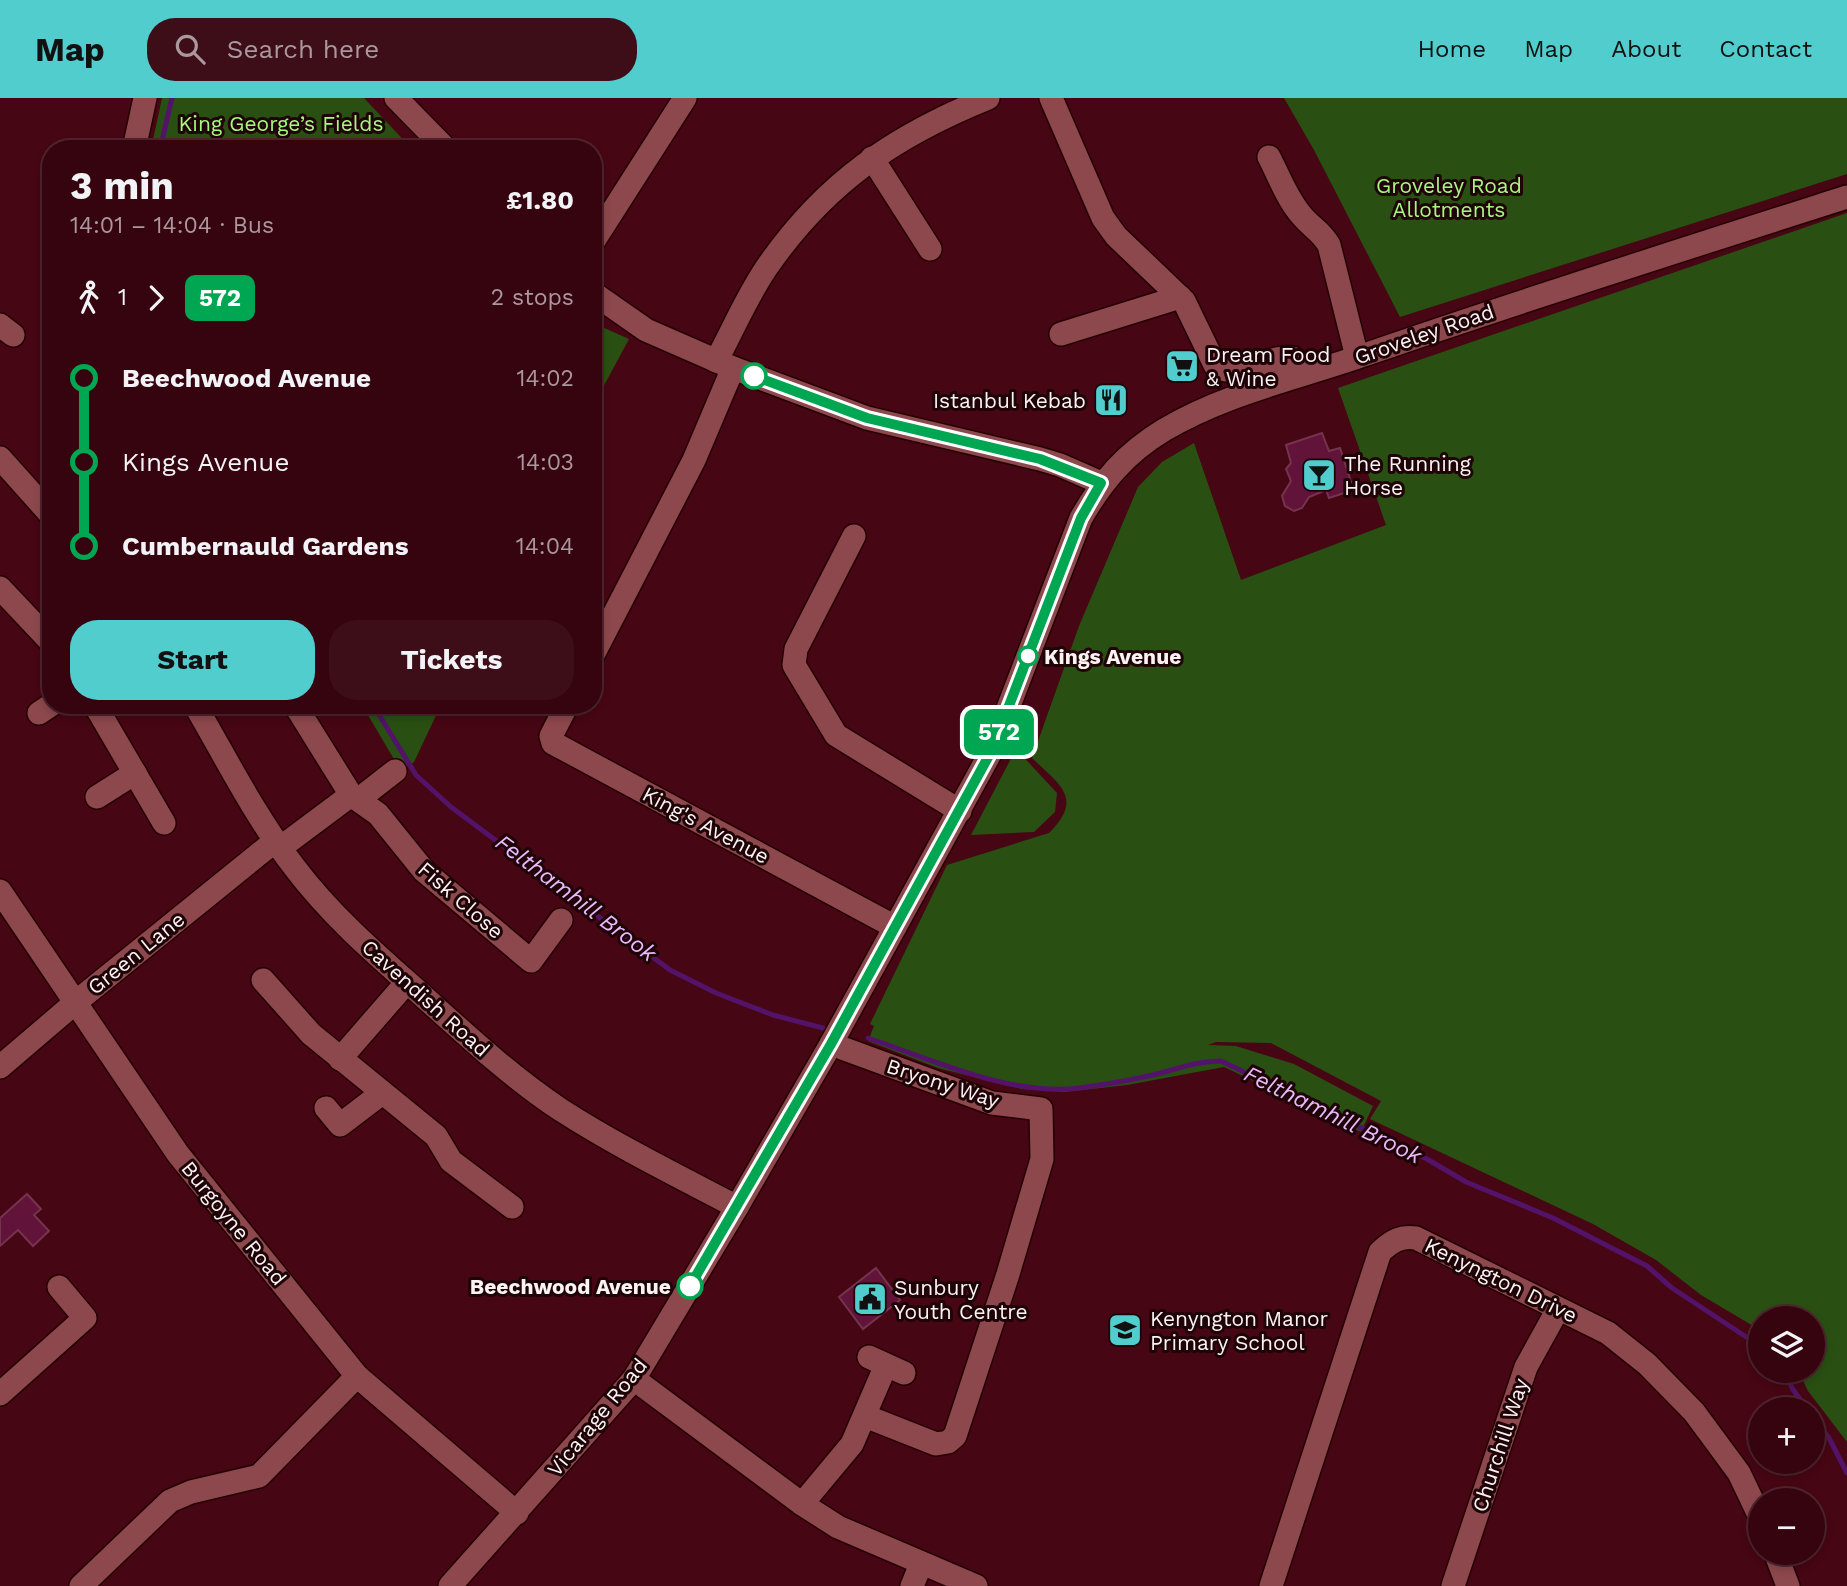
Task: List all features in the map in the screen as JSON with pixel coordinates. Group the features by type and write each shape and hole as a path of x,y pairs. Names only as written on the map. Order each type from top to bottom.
{"street":[{"path":"136,140 145,98"},
{"path":"396,98 437,140"},
{"path":"602,228 685,98"},
{"path":"602,638 694,460 724,365 766,269 803,220 850,173 905,135 988,98"},
{"path":"1051,98 1103,218 1116,236 1180,297 1220,369 1236,371 1280,356 1293,358 1305,373"},
{"path":"1269,157 1290,199 1303,218 1320,230 1329,245 1357,357"},
{"path":"872,158 930,249"},
{"name":"Groveley Road","path":"1101,483 1133,453 1161,432 1198,411 1305,373 1847,197"},
{"path":"1061,334 1180,297"},
{"path":"602,299 646,330 724,365 867,418 1040,459 1101,483"},
{"path":"0,458 42,498"},
{"name":"Vicarage Road","path":"461,1582 634,1378 737,1207 831,1044 992,750 1081,518 1101,483"},
{"path":"854,536 796,649 794,665 836,735 960,811"},
{"path":"0,588 42,632"},
{"path":"100,714 164,823"},
{"name":"Cavendish Road","path":"200,714 278,844 332,912 407,982 493,1058 560,1109 659,1167 737,1207"},
{"path":"301,714 355,797 395,771"},
{"name":"King's Avenue","path":"562,714 551,736 553,743 895,927"},
{"path":"97,797 135,774"},
{"name":"Green Lane","path":"0,1068 76,1002 278,844 355,797"},
{"name":"Fisk Close","path":"355,797 377,814 424,871 531,961 561,920"},
{"name":"Burgoyne Road","path":"0,891 178,1154 357,1376 517,1513"},
{"path":"264,980 311,1034 436,1136 451,1161 512,1208"},
{"path":"340,1059 407,982"},
{"name":"Bryony Way","path":"831,1044 992,1103 1041,1109 1042,1159 955,1436 948,1442 936,1444 865,1416"},
{"path":"326,1108 340,1125 382,1093"},
{"name":"Kenyngton Drive","path":"1271,1586 1380,1252 1392,1242 1404,1237 1416,1238 1608,1333 1647,1364 1694,1412 1739,1473 1748,1492"},
{"path":"0,1394 85,1318 59,1287"},
{"name":"Churchill Way","path":"1453,1586 1526,1367 1558,1309"},
{"path":"802,1504 852,1444 886,1365"},
{"path":"81,1586 170,1501 191,1492 259,1476 357,1376"},
{"path":"634,1378 802,1504 854,1535 976,1586"},
{"path":"912,1586 921,1564"},
{"path":"1780,1565 1788,1586"}],"green space":[{"name":"King George’s Fields","path":"162,98 364,98 404,140 153,140"},
{"name":"Groveley Road Allotments","path":"1284,98 1847,98 1847,174 1400,317 1314,150"},
{"path":"1847,213 1847,1442 1825,1413 1825,1397 1813,1397 1804,1383 1825,1383 1825,1306 1748,1306 1748,1323 1701,1295 1656,1260 1593,1224 1370,1119 1381,1101 1271,1043 1216,1042 1208,1045 1236,1046 1294,1064 1373,1106 1361,1132 1224,1067 1127,1085 1065,1092 1022,1089 938,1068 868,1041 874,1026 870,1024 947,865 1049,833 1065,810 1064,792 1059,784 1032,758 1079,626 1138,487 1162,462 1194,443 1241,580 1386,525 1338,388"},
{"path":"602,327 629,339 602,389"},
{"path":"367,714 437,714 414,762 401,771"},
{"path":"1016,749 1057,793 1055,812 1034,832 971,835"}],"building":[{"name":"The Running Horse","path":"1322,433 1329,451 1340,448 1351,482 1344,483 1347,492 1329,498 1326,490 1309,497 1302,508 1294,511 1285,506 1282,496 1291,481 1286,469 1291,463 1286,445"},
{"path":"27,1194 41,1209 34,1215 49,1231 33,1246 18,1230 0,1246 0,1218"},
{"name":"Sunbury Youth Centre","path":"876,1268 900,1300 863,1329 839,1297"}],"waterway":[{"name":"Felthamhill Brook","path":"162,140 172,98"},
{"name":"Felthamhill Brook","path":"379,714 416,775 451,807 670,970 716,993 773,1015 823,1028"},
{"name":"Felthamhill Brook","path":"868,1038 999,1082 1053,1089 1114,1083 1193,1064 1221,1061 1427,1159 1466,1182 1553,1218 1647,1266 1672,1288 1748,1338"},
{"name":"Felthamhill Brook","path":"1790,1383 1798,1397"},
{"name":"Felthamhill Brook","path":"1825,1433 1847,1473"}],"bus line":[{"name":"572","path":"690,1286 831,1044 992,750 1081,518 1101,483 1040,459 867,418 754,376"}],"place":[{"name":"Dream Food & Wine","path":"1182,366"},
{"name":"Istanbul Kebab","path":"1111,400"},
{"name":"The Running Horse","path":"1319,475"},
{"name":"Kings Avenue","path":"1028,656"},
{"name":"Beechwood Avenue","path":"690,1286"},
{"name":"Sunbury Youth Centre","path":"870,1299"},
{"name":"Kenyngton Manor Primary School","path":"1125,1330"}]}
